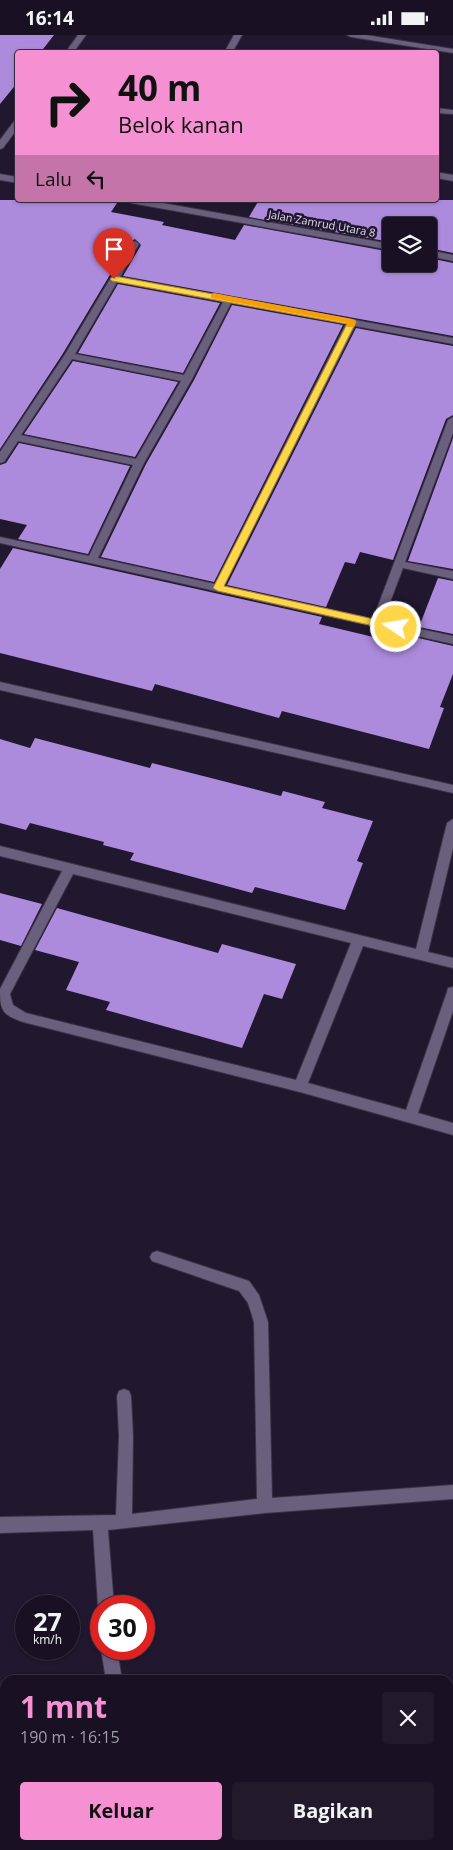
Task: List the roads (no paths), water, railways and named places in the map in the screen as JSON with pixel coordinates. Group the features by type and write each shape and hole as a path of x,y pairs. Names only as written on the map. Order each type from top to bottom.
{"street":[{"path":"71,50 82,35"},
{"path":"230,50 238,35"},
{"path":"351,35 453,51"},
{"path":"439,110 453,112"},
{"path":"0,146 15,127"},
{"path":"439,176 453,179"},
{"path":"0,177 15,180"},
{"name":"Jalan Zamrud Utara 8","path":"142,202 382,245"},
{"path":"0,460 68,355 135,244"},
{"path":"437,255 453,258"},
{"path":"114,279 453,341"},
{"path":"92,560 139,463 187,379 229,299"},
{"path":"218,588 352,322"},
{"path":"68,355 187,379"},
{"path":"377,623 453,420"},
{"path":"15,437 139,463"},
{"path":"0,540 453,640"},
{"path":"399,564 453,575"},
{"path":"0,686 453,789"},
{"path":"421,955 453,823"},
{"path":"0,851 69,870 453,963"},
{"path":"69,870 4,994 8,1008 23,1017 300,1086 453,1129"},
{"path":"300,1086 359,939"},
{"path":"410,1117 453,992"},
{"path":"157,1257 244,1287 254,1300 261,1322 265,1506"},
{"path":"124,1396 126,1436 124,1522"},
{"path":"0,1525 124,1522 265,1506 453,1492"},
{"path":"100,1523 105,1595"},
{"path":"111,1660 113,1675"}]}
